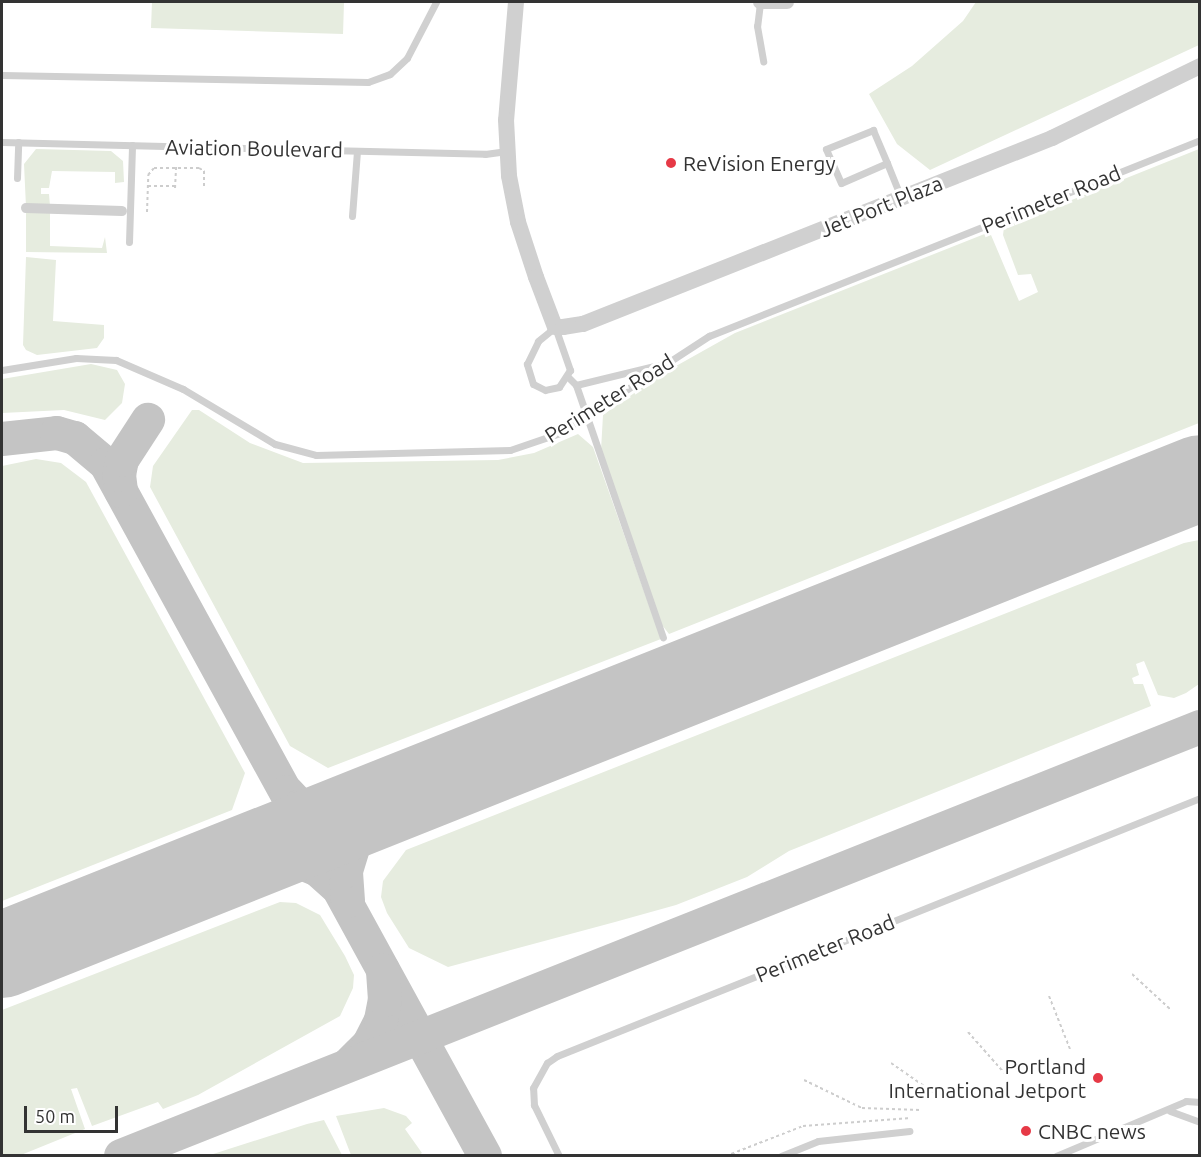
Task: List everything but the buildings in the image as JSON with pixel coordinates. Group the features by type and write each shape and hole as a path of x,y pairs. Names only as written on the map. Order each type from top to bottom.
{"street":[{"path":"516,2 507,151 518,222 555,327"},
{"path":"760,2 787,2"},
{"name":"Jet Port Plaza","path":"555,327 583,324 1100,118 1200,66"},
{"path":"26,208 122,211"}],"lane":[{"path":"2,75 368,82 390,74 406,58 436,2"},
{"path":"760,2 756,26 763,61"},
{"path":"887,164 841,183 826,149 873,130 887,164 901,198"},
{"name":"Perimeter Road","path":"2,370 75,358 116,360 183,389 275,444 316,455 510,450 537,443 585,417 664,363 736,325 1200,140"},
{"name":"Aviation Boulevard","path":"2,142 485,154 507,151"},
{"path":"16,178 18,142"},
{"path":"129,242 132,145"},
{"path":"352,216 357,151"},
{"path":"555,327 568,363 568,377 559,387 545,390 533,384 527,372 538,341 555,327"},
{"path":"576,385 664,363"},
{"path":"568,377 576,385 585,417 663,637"},
{"name":"Perimeter Road","path":"559,1155 534,1105 533,1088 547,1064 557,1056 1200,798"},
{"path":"1056,1155 1170,1111 1186,1101 1200,1102"},
{"path":"1170,1111 1200,1122"},
{"path":"781,1155 818,1142 909,1131"}],"path":[{"path":"148,186 175,187 176,167"},
{"path":"147,212 149,171 154,168 176,167 203,170 204,189"},
{"path":"1132,974 1170,1009"},
{"path":"1049,996 1070,1049"},
{"path":"968,1032 1006,1075"},
{"path":"891,1063 944,1100"},
{"path":"804,1080 862,1108 920,1110"}],"shaded area":[{"path":"152,2 344,2 343,34 151,28"},
{"path":"976,2 1199,2 1199,45 930,170 897,144 869,94 912,66 963,21"},
{"path":"36,149 111,151 123,161 124,182 115,183 115,172 52,171 49,188 41,188 41,194 49,194 50,206 26,207 24,164"},
{"path":"1199,149 1199,423 669,634 662,625 601,450 603,415 660,375 735,333 987,233 991,235 1019,301 1038,292 1031,274 1018,275 1003,235 1004,227"},
{"path":"26,210 50,211 50,246 102,248 105,237 107,253 26,252"},
{"path":"26,257 56,260 53,321 104,325 104,338 97,348 37,355 26,350 23,345"},
{"path":"91,364 117,370 125,384 122,403 105,420 64,410 2,413 2,379"},
{"path":"192,410 199,410 250,443 303,463 498,460 534,453 578,434 593,447 661,639 328,768 290,746 150,487 153,466"},
{"path":"36,459 61,463 86,482 245,773 232,810 2,901 2,466"},
{"path":"1199,540 1199,684 1186,693 1174,698 1158,695 1144,661 1136,664 1139,675 1132,678 1134,684 1143,684 1151,706 789,851 747,877 676,905 615,922 448,967 409,948 387,913 381,897 383,881 406,850 1184,543"},
{"path":"280,902 296,903 320,915 345,956 354,975 353,988 340,1016 198,1095 163,1109 158,1102 92,1126 77,1088 71,1089 85,1129 21,1155 2,1155 2,1010"},
{"path":"384,1108 406,1116 412,1123 405,1129 422,1153 419,1155 351,1155 336,1116"},
{"path":"324,1120 342,1155 210,1155 307,1124"}],"taxiway":[{"path":"121,491 119,475 122,460 148,420"},
{"path":"2,439 57,433 75,438 106,464 485,1156"},
{"path":"121,1156 1200,727"},
{"path":"287,792 300,806 326,816 362,811"},
{"path":"348,901 346,871 356,839 372,817 401,796"},
{"path":"243,858 292,859 318,870 336,886"},
{"path":"349,1064 369,1044 381,1020 385,1000 383,970"}],"runway":[{"path":"2,955 1200,478"}],"place":[{"name":"ReVision Energy","path":"671,163"},
{"name":"Portland International Jetport","path":"1098,1078"},
{"name":"CNBC news","path":"1026,1131"}]}
